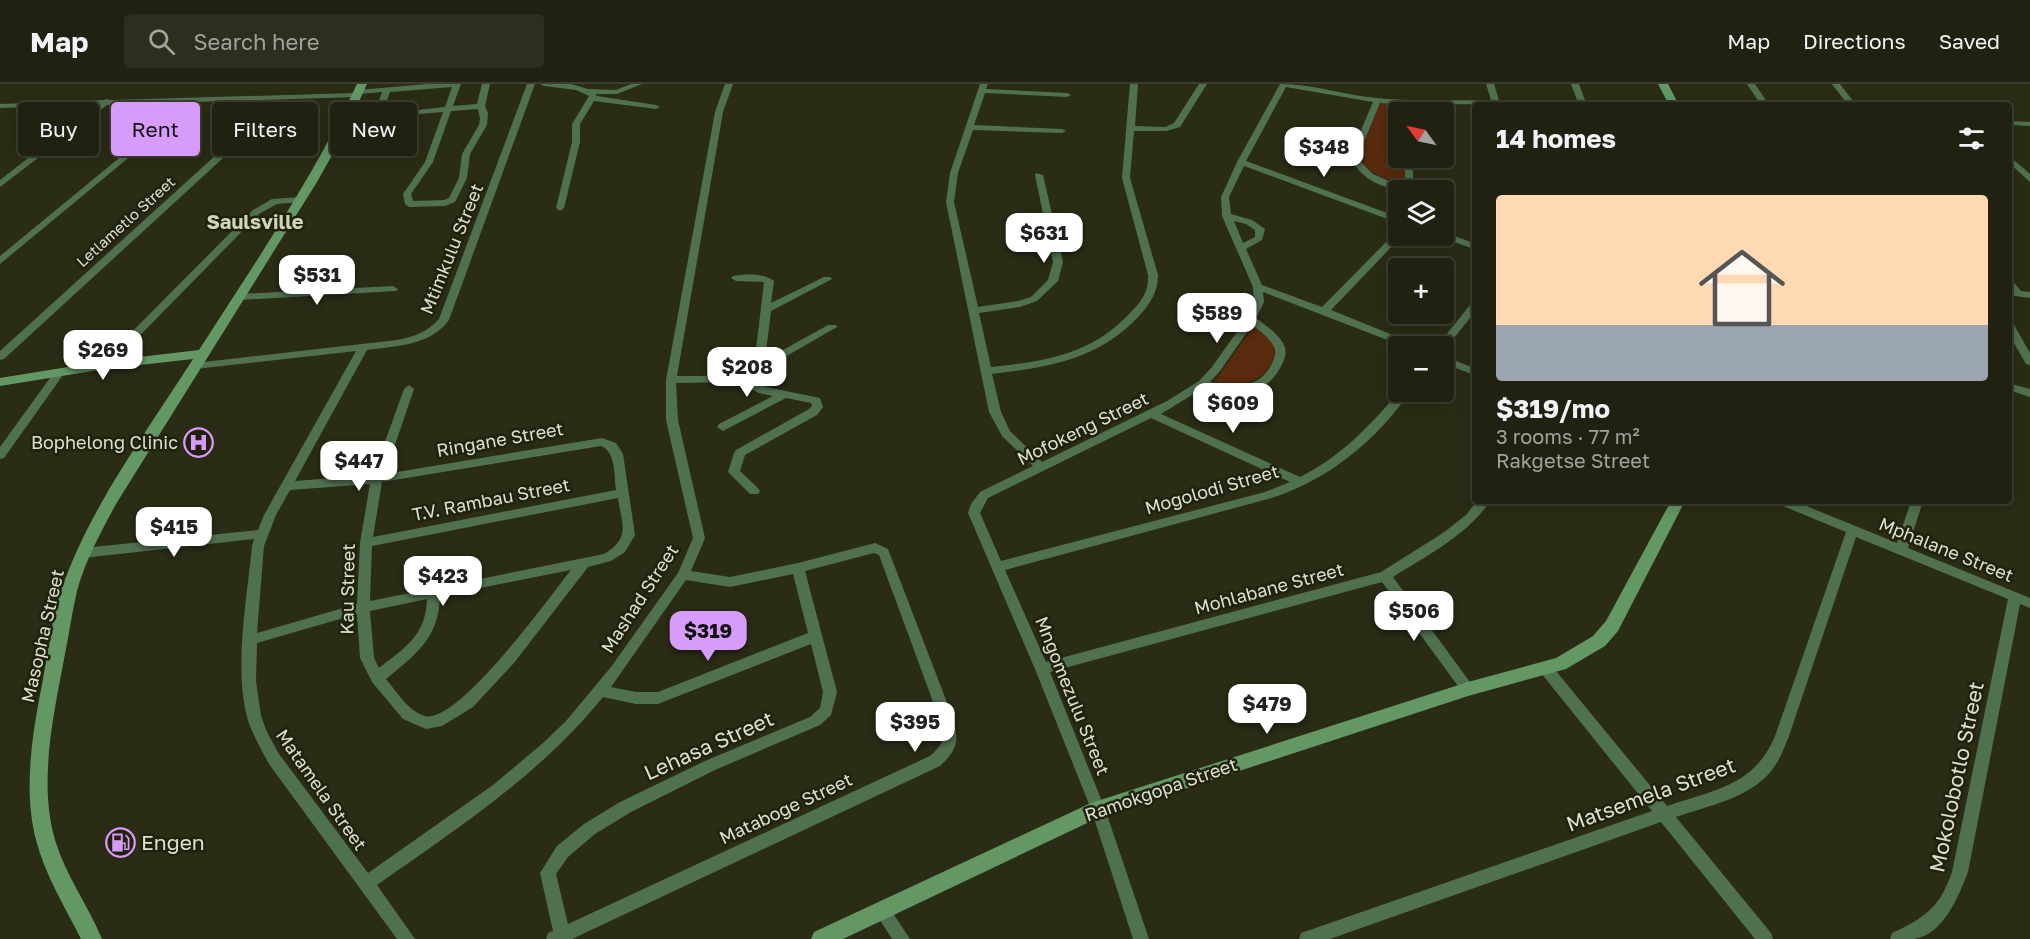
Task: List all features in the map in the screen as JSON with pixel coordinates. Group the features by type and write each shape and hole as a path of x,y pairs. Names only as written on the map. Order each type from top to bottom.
{"street":[{"path":"0,106 107,101 260,99 359,90 387,90 397,86 456,84 429,162 408,191 409,204 445,203 452,200 463,178 466,153 475,141 484,120 481,106 486,84"},
{"name":"Mtimkulu Street","path":"199,360 363,347 416,338 435,330 444,320 467,254 506,158 531,84"},
{"path":"544,84 564,85 591,94 656,107"},
{"path":"591,94 616,92 638,84"},
{"name":"Mashad Street","path":"366,884 513,778 572,724 600,691 683,575 699,538 672,420 671,380 719,112 729,84"},
{"path":"986,371 1054,362 1102,344 1132,320 1153,291 1152,269 1126,178 1134,84"},
{"path":"1131,128 1166,129 1177,125 1203,84"},
{"path":"1388,336 1258,287 1227,216 1225,197 1241,162 1284,84 1394,102"},
{"path":"1490,84 1496,102"},
{"path":"1575,84 1582,102"},
{"path":"1663,84 1672,102"},
{"path":"1751,84 1763,102"},
{"path":"1836,84 1850,102"},
{"path":"1040,467 999,422 990,395 950,202 954,172 983,88 1067,95"},
{"name":"Masopha Street","path":"92,939 55,868 41,824 44,720 69,591 83,553 109,502 301,200 331,149 359,90"},
{"path":"387,90 380,109 385,115 481,106"},
{"path":"560,208 576,142 576,124 591,94"},
{"name":"Letlametlo Street","path":"0,357 219,157 235,138 260,99"},
{"path":"0,261 194,100"},
{"path":"0,184 107,101"},
{"path":"1377,101 1355,160 1367,174 1388,183"},
{"path":"1454,103 1472,104"},
{"path":"0,115 13,105"},
{"path":"2012,123 2030,124"},
{"path":"969,126 1062,131"},
{"path":"2012,161 2029,176"},
{"path":"1241,162 1388,216"},
{"path":"972,311 1027,302 1046,291 1053,282 1058,262 1039,175"},
{"path":"105,365 256,212 275,201 301,200"},
{"path":"1227,216 1249,222 1260,229 1259,238 1240,248"},
{"path":"1454,239 1472,245"},
{"path":"1324,311 1388,245"},
{"path":"736,278 762,278 769,281 759,368"},
{"path":"766,309 827,279"},
{"name":"Mofokeng Street","path":"976,504 984,495 1152,414 1203,383 1251,319 1259,302 1258,287"},
{"path":"239,297 393,289"},
{"path":"2013,293 2030,295"},
{"path":"1450,336 1472,309"},
{"path":"1203,383 1229,390 1251,389 1261,385 1272,374 1280,358 1281,350 1270,335 1251,319"},
{"path":"738,379 832,327"},
{"path":"2012,330 2030,362"},
{"name":"Matamela Street","path":"363,347 261,534 250,640 249,681 254,716 260,734 274,759 407,939"},
{"path":"0,382 105,365 199,360"},
{"path":"1454,364 1472,371"},
{"path":"0,455 59,373"},
{"path":"671,380 738,379 763,390 816,401 818,406 813,412 740,453 734,472 754,491"},
{"path":"2012,387 2030,393"},
{"name":"Kau Street","path":"409,389 377,478 366,543 363,606 366,653 377,678 408,715 426,723 437,722 468,703 480,692 542,618 583,564"},
{"path":"723,427 785,394"},
{"name":"Mogolodi Street","path":"997,567 1268,495 1301,482 1341,459 1358,445 1396,402"},
{"path":"1152,414 1301,482"},
{"name":"Ringane Street","path":"286,486 377,478 602,442 612,446 615,450 629,535 621,549 608,558 583,564"},
{"name":"T.V. Rambau Street","path":"366,543 623,493"},
{"name":"Mngomezulu Street","path":"976,504 974,513 1098,809 1141,939"},
{"name":"Mohlabane Street","path":"1041,669 1385,576 1447,536 1470,518 1482,504"},
{"name":"Ramokgopa Street","path":"821,939 1098,809 1468,689 1546,669 1581,653 1599,640 1612,626 1676,504"},
{"name":"Mphalane Street","path":"1789,504 2030,603"},
{"path":"1901,551 1912,504"},
{"name":"Matsemela Street","path":"1307,939 1745,785 1761,774 1773,759 1852,531"},
{"path":"83,553 261,534"},
{"name":"Mataboge Street","path":"558,937 935,761 948,749 951,736 884,552 875,548 798,568 730,582 683,575"},
{"path":"250,640 363,606 583,564"},
{"name":"Lehasa Street","path":"558,937 548,873 558,854 572,840 613,813 815,721 826,711 830,692 798,568"},
{"path":"1385,576 1468,689"},
{"path":"377,678 408,654 425,635 432,619 434,593"},
{"name":"Mokolobotlo Street","path":"1898,939 1926,927 1942,913 1953,894 1960,872 2015,597"},
{"path":"600,691 636,698 658,698 816,636"},
{"path":"1546,669 1765,939"},
{"path":"881,909 902,939"}],"shaded area":[{"path":"1382,103 1388,103 1388,168 1405,168 1407,180 1392,180 1373,172 1359,156 1378,107"},
{"path":"1253,327 1270,339 1275,348 1268,368 1262,375 1249,382 1232,384 1214,382"}],"place":[{"name":"Bophelong Clinic","path":"199,443"},
{"name":"Engen","path":"120,843"}],"district":[{"name":"Saulsville","path":"255,222"}]}
